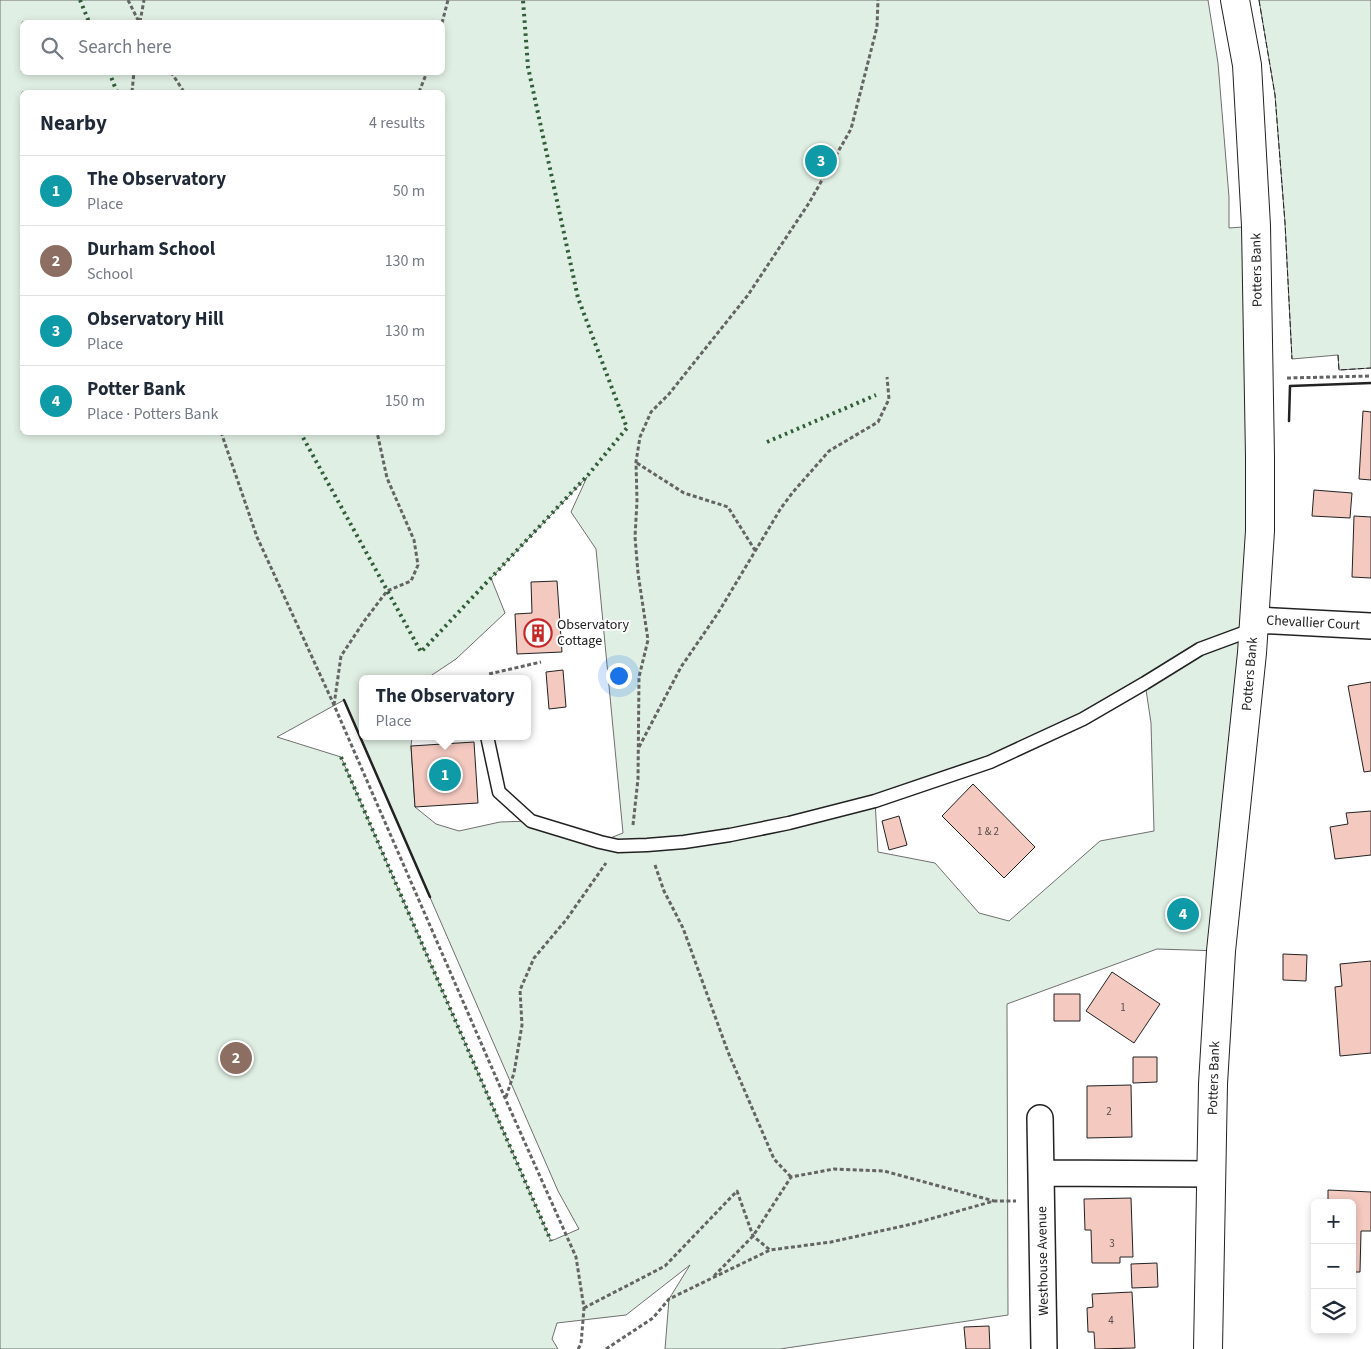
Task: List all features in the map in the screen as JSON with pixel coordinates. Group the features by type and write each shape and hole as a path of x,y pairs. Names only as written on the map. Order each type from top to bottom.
{"street":[{"name":"Potters Bank","path":"1208,1349 1213,1084 1221,951 1254,625 1260,531 1256,226 1247,64 1235,0"},
{"name":"Chevallier Court","path":"1254,625 1371,626"},
{"name":"Westhouse Avenue","path":"1040,1118 1044,1349"},
{"path":"1041,1173 1212,1174"}],"lane":[{"path":"487,740 499,792 531,821 600,842 624,846 647,846 684,842 789,823 875,801 990,762 1082,719 1200,649 1254,625"}],"path":[{"path":"128,0 139,20"},
{"path":"140,20 144,0"},
{"path":"443,20 448,0"},
{"path":"505,1098 514,1073 522,1025 520,990 534,958 624,846 638,779 639,677 648,640 634,537 637,501 636,462 640,436 651,412 669,394 748,295 809,203 851,129 877,27 878,0"},
{"path":"132,90 134,75"},
{"path":"173,75 183,90"},
{"path":"420,90 426,75"},
{"path":"1259,379 1371,376"},
{"path":"638,749 681,667 718,613 781,508 829,451 878,422 889,399 887,377"},
{"path":"222,435 257,537 334,705 576,1257 584,1308 581,1344 578,1349"},
{"path":"334,705 341,656 387,590 411,581 418,565 414,540 387,478 378,435"},
{"path":"636,462 684,493 728,507 756,552"},
{"path":"488,675 541,662"},
{"path":"647,846 664,891 683,928 728,1052 766,1141 774,1159 791,1177"},
{"path":"712,1278 753,1236 791,1177 834,1169 884,1171 994,1201 1020,1201"},
{"path":"584,1308 665,1266 737,1191 753,1236 770,1250"},
{"path":"606,1349 653,1318 669,1299 770,1250 831,1242 912,1224 994,1201"}],"green space":[{"path":"0,0 1208,0 1218,63 1229,197 1229,228 1256,226 1260,457 1221,951 1157,949 1007,1004 1008,1315 780,1349 665,1349 669,1299 690,1265 626,1315 557,1323 552,1339 558,1349 0,1349","holes":["587,477 571,512 596,549 623,833 600,842 531,821 500,822 459,831 436,824 415,807 412,740 361,740 558,1191 579,1229 551,1241 341,757 277,737 344,700 359,734 359,675 432,675 456,659 505,613 491,578","1145,683 1151,723 1154,831 1100,841 1009,921 979,913 935,863 878,852 875,801 1083,719"]},
{"path":"1259,0 1371,0 1371,368 1339,370 1338,355 1292,359 1285,223 1275,95"}],"building":[{"path":"1363,411 1371,412 1371,480 1359,479"},
{"path":"1314,490 1352,493 1350,518 1312,516"},
{"path":"1354,516 1371,517 1371,578 1352,577"},
{"name":"Observatory Cottage","path":"557,581 562,652 517,654 515,614 532,613 531,582"},
{"path":"563,670 566,707 549,709 546,672"},
{"path":"1371,682 1371,771 1364,772 1348,686"},
{"path":"474,742 478,803 415,807 411,746"},
{"path":"973,784 1035,847 1004,878 942,816"},
{"path":"1371,811 1371,855 1335,859 1330,827 1348,824 1346,813"},
{"path":"899,816 907,845 889,850 882,821"},
{"path":"1176,900 1185,901 1185,908 1190,908 1190,920 1175,920"},
{"path":"1283,954 1307,955 1306,981 1283,980"},
{"path":"1371,961 1371,1053 1340,1056 1335,987 1342,986 1340,964"},
{"path":"1112,972 1160,1004 1134,1043 1086,1011"},
{"path":"1054,994 1080,994 1080,1021 1054,1021"},
{"path":"1133,1057 1157,1057 1157,1082 1133,1083"},
{"path":"1131,1085 1132,1137 1087,1138 1087,1086"},
{"path":"1328,1190 1371,1192 1371,1231 1361,1231 1360,1272 1356,1272 1356,1199 1328,1199"},
{"path":"1131,1198 1133,1257 1120,1257 1120,1263 1092,1263 1091,1230 1085,1230 1084,1199"},
{"path":"1157,1263 1158,1287 1132,1288 1131,1264"},
{"path":"1132,1292 1135,1348 1095,1349 1094,1332 1088,1332 1087,1308 1093,1307 1092,1294"},
{"path":"989,1326 990,1349 966,1349 964,1327"}],"hedge":[{"path":"80,0 88,20"},
{"path":"302,435 421,652 588,475 627,428 578,298 528,67 523,0"},
{"path":"110,75 116,90"},
{"path":"767,442 876,395"},
{"path":"341,757 551,1241"}],"fence":[{"path":"1259,0 1275,95 1285,223 1292,359"},
{"path":"1338,355 1339,370 1371,368"}],"wall":[{"path":"1289,421 1290,386 1371,383"},
{"path":"344,700 359,734"},
{"path":"361,740 430,897"},
{"path":"1185,901 1191,901 1190,908"}],"place":[{"name":"Observatory Hill","path":"821,161"},
{"name":"Observatory Cottage","path":"538,633"},
{"name":"The Observatory","path":"445,775"},
{"name":"Potter Bank","path":"1183,914"},
{"name":"Durham School","path":"236,1058"}]}
